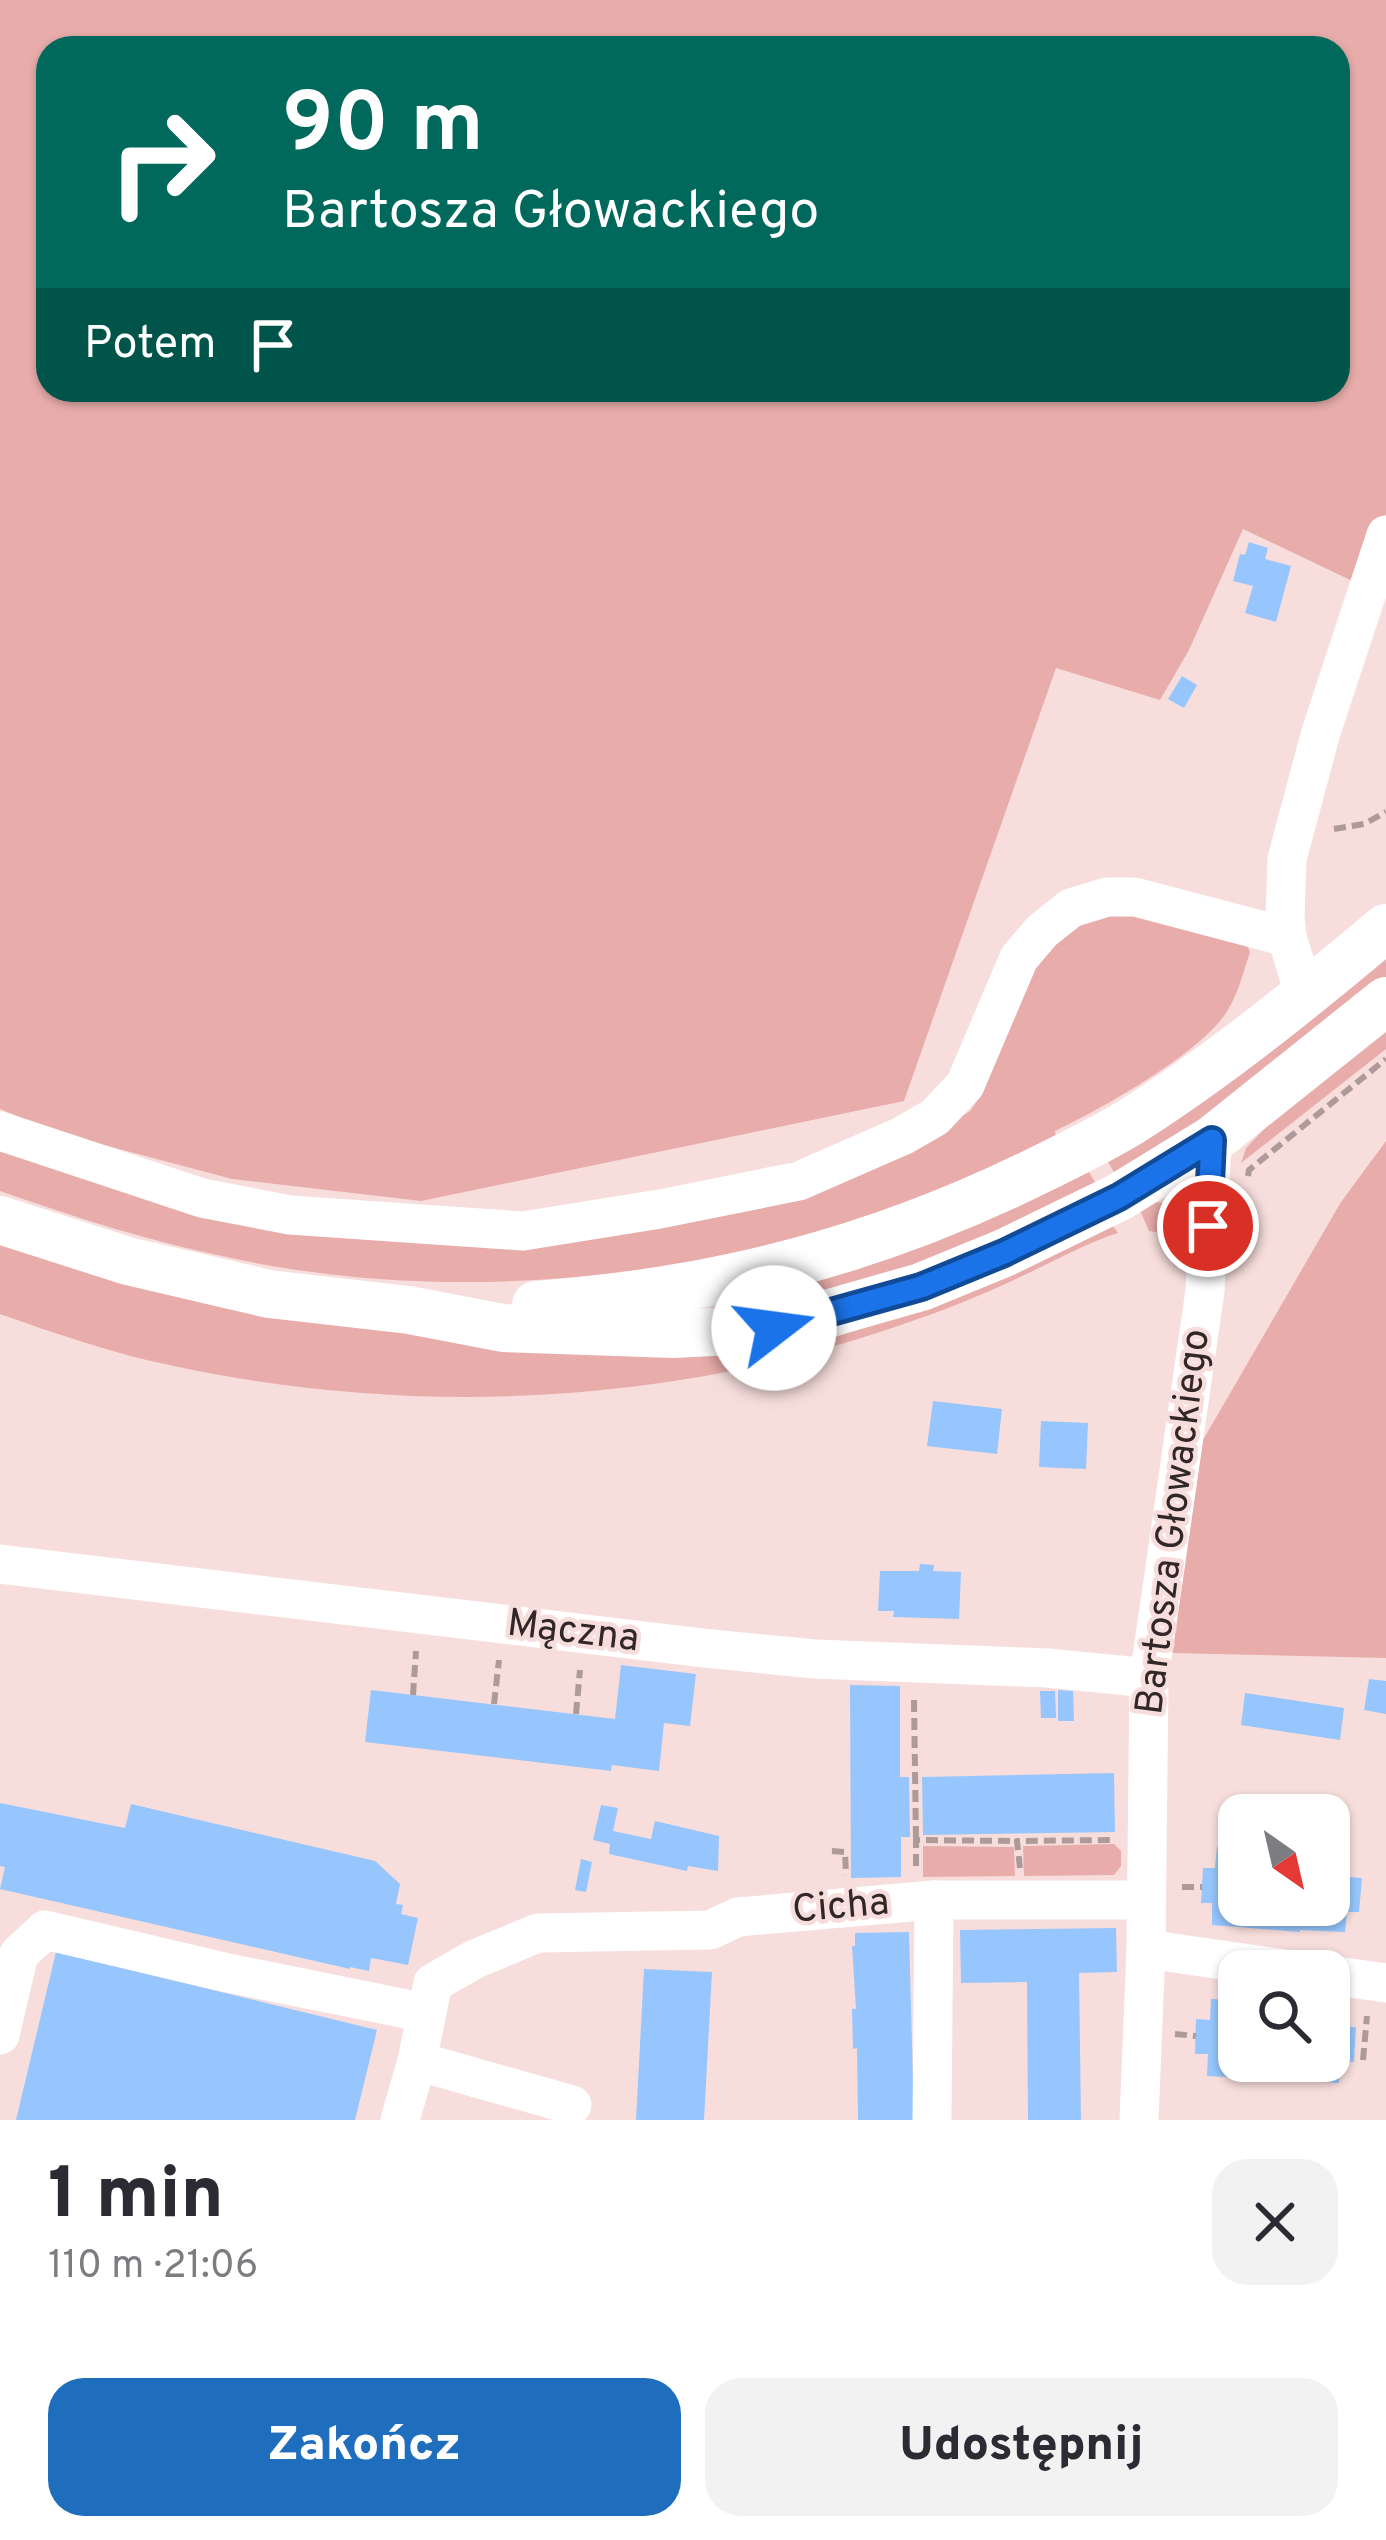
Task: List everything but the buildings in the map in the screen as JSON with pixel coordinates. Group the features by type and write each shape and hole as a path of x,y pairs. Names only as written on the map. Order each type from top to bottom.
{"main road":[{"path":"409,1310 560,1303 722,1282 829,1255 921,1224 1010,1185 1131,1121 1198,1076 1386,928"},
{"path":"0,1220 128,1261 269,1294 409,1310 503,1328 674,1334 774,1328 921,1287 1119,1197 1212,1140 1386,1001"}],"street":[{"path":"1304,993 1287,937 1286,876 1294,826 1386,535"},
{"path":"0,1131 202,1198 268,1211 368,1223 523,1231 799,1181 935,1118 965,1085 1019,958 1071,908 1107,897 1135,897 1287,937"},
{"name":"Bartosza Głowackiego","path":"1138,2120 1146,1949 1148,1678 1205,1291 1212,1140"},
{"name":"Mączna","path":"0,1564 703,1648 1148,1678"},
{"path":"932,2120 934,1900"},
{"name":"Cicha","path":"427,2013 433,1983 475,1959 538,1934 710,1930 738,1917 934,1900 1146,1900"},
{"path":"0,2035 19,1954 45,1930 427,2013 400,2120"},
{"path":"1146,1949 1218,1959"},
{"path":"417,2061 572,2105"}],"path":[{"path":"1294,826 1327,830 1364,824 1386,812"},
{"path":"1245,1184 1249,1170 1386,1059"},
{"path":"413,1694 418,1635"},
{"path":"494,1704 501,1645"},
{"path":"576,1714 581,1653"},
{"path":"1022,1882 1017,1841 1126,1840"},
{"path":"1363,2060 1377,1993"}],"shaded area":[{"path":"0,0 1386,0 1386,597 1243,529 1189,650 1160,700 1056,668 904,1101 421,1201 232,1179 55,1132 0,1109"},
{"path":"1082,915 1144,915 1247,945 1250,952 1226,1013 1172,1063 1055,1131 1056,1136 932,1192 764,1246 588,1276 410,1281 322,1273 206,1253 0,1191 0,1137 40,1150 500,1236 953,1122 970,1111 982,1094 1024,968"},
{"path":"1386,955 1386,978 1217,1111 1116,1176 1107,1160"},
{"path":"1386,1032 1386,1049 1241,1163 1246,1148 1266,1127"},
{"path":"1386,1141 1386,1658 1171,1653 1203,1440 1341,1202"},
{"path":"1088,1170 1097,1186 926,1265 800,1304 720,1311 717,1307 856,1270 932,1243"},
{"path":"1156,1202 1182,1212 1197,1238 1149,1231 1139,1208"},
{"path":"1111,1223 1118,1233 900,1325 797,1356 621,1388 441,1397 262,1382 130,1356 0,1314 0,1244 118,1283 228,1309 797,1345 933,1305"},
{"path":"1114,1844 1121,1851 1121,1866 1114,1875 1024,1876 1023,1846"},
{"path":"923,1846 1014,1847 1015,1876 923,1877"}],"route":[{"path":"774,1328 921,1287 1004,1253 1119,1197 1212,1140 1208,1226"}]}
